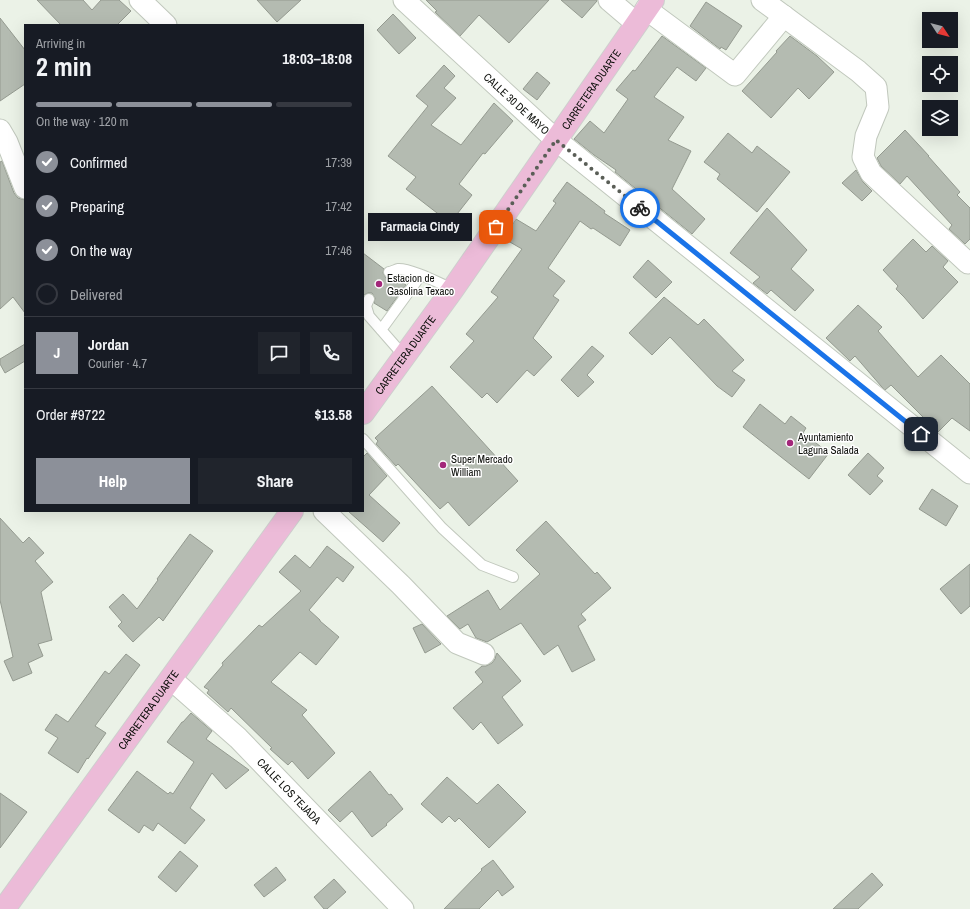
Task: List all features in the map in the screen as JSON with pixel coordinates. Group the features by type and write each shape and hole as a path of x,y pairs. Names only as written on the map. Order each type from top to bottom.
{"main road":[{"name":"CARRETERA DUARTE","path":"364,412 453,289 645,11"},
{"name":"CARRETERA DUARTE","path":"4,909 291,512"}],"street":[{"path":"140,0 165,24"},
{"name":"CALLE 30 DE MAYO","path":"404,0 556,140 970,473"},
{"path":"609,0 645,11 735,74 784,16"},
{"path":"762,0 858,71 876,87 878,107 866,136 863,157 871,173 968,263"},
{"path":"0,130 8,142 24,185"},
{"path":"325,512 401,585 456,643 484,654"},
{"name":"CALLE LOS TEJADA","path":"171,679 238,738 403,909"}],"lane":[{"path":"389,272 398,269 421,275 453,289"},
{"path":"381,330 421,275"},
{"path":"369,299 366,306 369,316 404,356"},
{"path":"364,440 442,528 482,566 513,577"}],"building":[{"path":"37,0 83,0 92,10 101,0 119,0 131,11 118,24 60,24"},
{"path":"257,0 301,0 277,22"},
{"path":"426,0 549,0 509,43 479,15 460,36 435,12 437,11"},
{"path":"561,0 597,0 597,1 582,18"},
{"path":"706,2 742,26 726,50 721,47 720,49 690,26"},
{"path":"393,14 416,38 399,54 377,30"},
{"path":"0,18 24,49 24,85 0,101"},
{"path":"662,36 706,68 696,81 677,67 654,97 684,117 668,140 691,151 672,189 705,219 692,234 615,172 616,170 574,139 590,121 604,133 628,99 616,90 633,70 635,71"},
{"path":"790,36 817,56 834,72 809,99 798,88 771,118 742,91"},
{"path":"444,65 455,76 444,88 456,98 431,125 461,145 494,103 513,121 485,154 483,153 459,184 472,195 450,223 406,189 416,177 388,156 428,106 416,96"},
{"path":"537,72 550,83 537,100 523,89"},
{"path":"905,130 960,192 957,195 970,208 970,239 965,244 949,229 952,225 907,176 900,184 881,166 877,158"},
{"path":"728,133 752,153 757,146 790,172 757,212 717,179 720,174 704,162"},
{"path":"2,161 14,193 18,198 24,200 24,312 13,297 0,309 0,162"},
{"path":"856,170 863,182 872,191 862,201 842,183"},
{"path":"567,182 605,211 604,213 630,230 620,246 580,221 548,268 565,281 553,296 559,300 533,338 552,357 534,376 527,370 497,403 487,393 482,398 450,367 474,341 466,334 498,297 491,292 522,249 503,238 516,219 536,231 556,203 553,201"},
{"path":"767,208 807,250 791,269 814,290 795,311 771,290 767,294 753,283 760,277 730,253"},
{"path":"913,239 926,252 932,246 948,261 943,267 958,282 923,319 896,289 898,286 883,270"},
{"path":"364,254 384,269 383,273 386,278 395,277 406,285 387,311 374,303 375,298 372,293 364,295"},
{"path":"648,260 672,282 656,298 633,277"},
{"path":"664,297 698,325 704,319 744,360 732,371 745,380 732,397 717,386 670,337 652,355 629,333"},
{"path":"858,305 882,327 878,331 918,377 941,355 970,384 970,431 952,418 938,432 891,385 885,390 855,356 850,361 826,338"},
{"path":"24,345 24,362 5,373 0,364 0,359"},
{"path":"592,346 604,356 587,375 594,382 578,397 561,380"},
{"path":"432,386 518,481 469,526 448,502 440,509 398,464 396,466 376,444 378,441 375,438"},
{"name":"Ayuntamiento Laguna Salada","path":"760,404 785,424 791,416 806,428 803,433 829,453 809,479 743,427"},
{"path":"367,453 387,476 369,495 400,523 383,542 349,512 364,512 364,456"},
{"path":"868,453 884,468 877,476 883,481 870,495 848,475"},
{"path":"932,489 958,506 946,526 919,509"},
{"path":"0,518 23,543 29,537 44,553 35,561 53,582 41,592 52,640 38,644 43,656 28,663 32,673 13,681 4,661 13,657 0,600"},
{"path":"546,521 595,574 597,572 611,588 581,614 586,620 578,626 595,660 572,672 558,645 544,655 521,623 487,642 476,638 468,624 460,629 447,616 488,590 500,610 540,574 516,550"},
{"path":"190,534 213,551 163,621 159,617 133,642 118,626 122,622 109,607 123,594 137,609"},
{"path":"327,546 354,567 343,582 337,577 309,610 339,637 316,665 300,652 271,682 307,710 302,715 335,753 308,779 292,761 288,765 270,749 272,748 231,708 228,712 207,693 209,690 204,687 223,665 222,663 259,625 262,627 301,591 279,572 295,555 310,568"},
{"path":"970,564 970,606 961,614 940,589"},
{"path":"422,624 441,644 425,653 413,628"},
{"path":"497,653 521,681 502,697 523,725 498,744 481,722 473,730 453,708 483,682 475,672 482,666 492,663"},
{"path":"126,654 140,665 95,726 106,733 88,759 87,758 78,773 48,753 58,738 45,730 56,714 68,722 105,671 109,674"},
{"path":"191,713 212,731 206,739 249,770 226,789 212,773 190,808 205,820 185,844 158,823 153,831 144,825 139,833 108,810 137,771 168,794 170,792 173,794 194,762 167,742"},
{"path":"370,771 389,795 391,794 403,809 372,837 352,811 340,822 328,810"},
{"path":"447,777 477,804 498,784 526,812 489,848 459,818 455,822 449,816 442,823 421,804"},
{"path":"0,793 27,812 0,848"},
{"path":"180,851 198,866 176,892 158,877"},
{"path":"493,860 514,887 502,896 498,890 479,909 444,909 482,870 481,869"},
{"path":"276,867 286,880 264,897 254,885"},
{"path":"872,873 883,885 858,909 833,909"},
{"path":"334,879 346,892 327,909 324,909 314,897"}],"way so far":[{"path":"496,227 556,140 640,208"}],"place":[{"name":"Farmacia Cindy","path":"496,227"},
{"name":"Estacion de Gasolina Texaco","path":"379,284"},
{"name":"Ayuntamiento Laguna Salada","path":"790,443"},
{"name":"Super Mercado William","path":"443,465"}],"route":[{"path":"640,208 921,434"}]}
